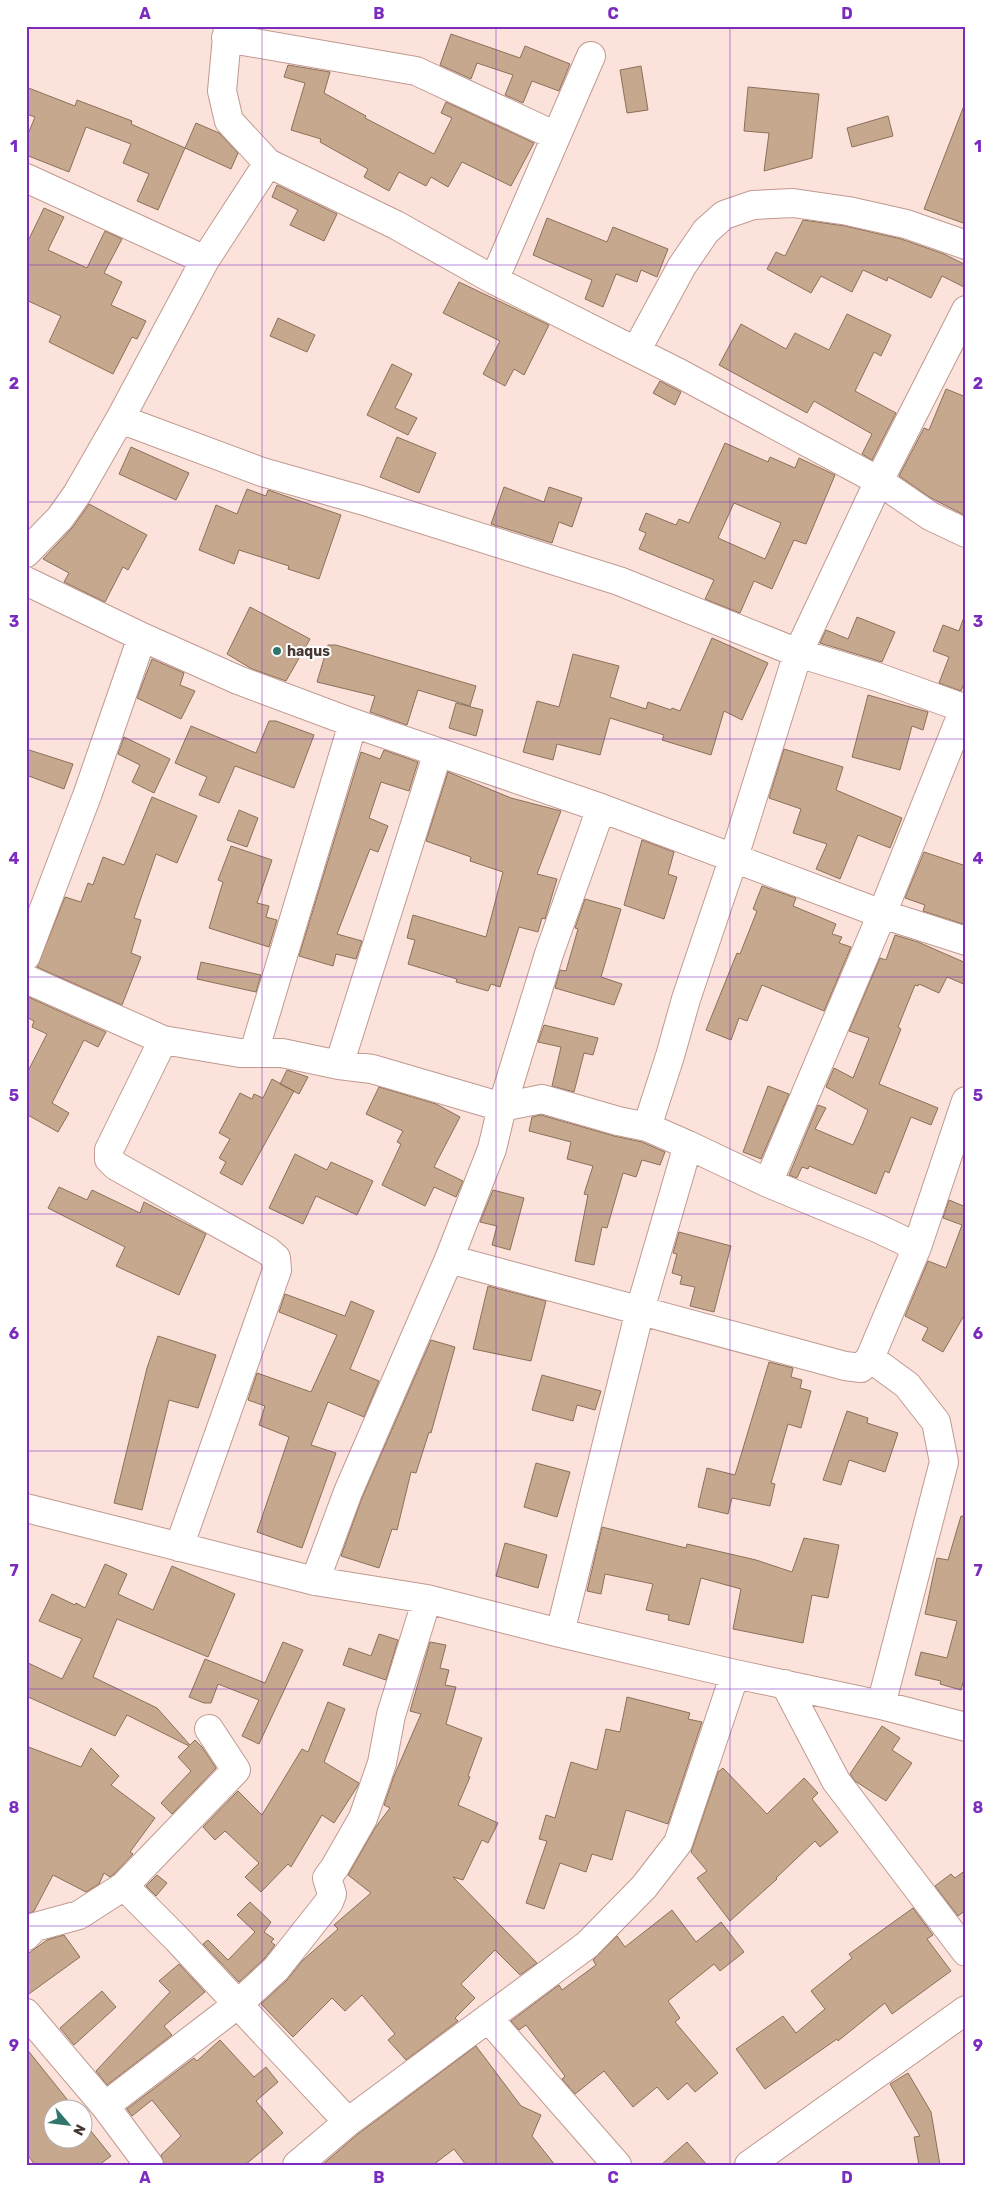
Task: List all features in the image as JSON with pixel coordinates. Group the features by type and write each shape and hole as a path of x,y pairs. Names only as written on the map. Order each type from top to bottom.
{"street":[{"path":"556,136 416,71 227,32 222,91 229,121 268,163 396,225 494,280 636,351 879,482 930,516 966,533"},
{"path":"494,280 591,56"},
{"path":"26,553 60,518 73,500 120,419 205,260 268,163"},
{"path":"26,178 205,260"},
{"path":"636,351 682,266 706,231 724,215 753,205 792,203 848,211 906,224 966,245"},
{"path":"648,1127 686,999 734,857 798,653 879,482 966,310"},
{"path":"120,419 262,472 361,500 619,582 798,653 877,677 965,709 882,914 768,1183"},
{"path":"26,581 142,637 238,680 352,722 601,808 882,914 966,941"},
{"path":"26,956 88,793 142,637"},
{"path":"254,1052 352,722"},
{"path":"339,1065 438,752"},
{"path":"315,1581 348,1492 449,1260 492,1149 502,1107 549,954 601,808"},
{"path":"26,980 163,1040 240,1053 282,1053 339,1065 372,1069 502,1107 542,1099 618,1121 648,1127 768,1183 877,1228 917,1247"},
{"path":"163,1040 109,1150 109,1160 116,1166 268,1251 276,1258 277,1270 179,1547"},
{"path":"449,1260 845,1366 861,1368 870,1358 917,1247 966,1101"},
{"path":"560,1633 640,1310 688,1145"},
{"path":"870,1358 907,1385 936,1422 944,1462 881,1705"},
{"path":"26,1508 315,1581 427,1600 735,1674 881,1705 966,1727"},
{"path":"105,2106 238,2004 276,1969 329,1902 332,1894 327,1878 336,1867 363,1818 382,1762 391,1715 427,1600"},
{"path":"297,2165 348,2122 587,1945 644,1887 678,1843 735,1674"},
{"path":"784,1684 836,1781 966,1952"},
{"path":"26,1936 35,1927 79,1915 124,1886 236,1770 209,1729"},
{"path":"124,1886 348,2122"},
{"path":"749,2165 966,2010"},
{"path":"26,2013 105,2106 150,2165"},
{"path":"488,2018 617,2165"}],"building":[{"path":"451,34 520,58 525,46 570,64 559,91 532,81 523,103 505,95 513,75 477,63 471,79 440,65"},
{"path":"288,65 330,72 324,93 366,116 365,118 434,154 452,118 441,113 446,102 534,143 511,186 462,162 448,187 431,177 426,186 399,172 389,191 364,177 368,169 320,142 321,139 291,130 305,83 284,77"},
{"path":"641,66 648,110 627,113 620,70"},
{"path":"26,87 75,106 77,100 132,121 131,124 185,148 158,210 137,201 149,174 123,163 131,144 86,127 69,172 26,155 26,139 35,117 26,114"},
{"path":"748,87 819,94 812,158 764,171 769,133 744,131"},
{"path":"966,103 966,224 924,209"},
{"path":"888,116 893,136 852,147 847,128"},
{"path":"196,123 219,133 238,153 231,169 185,148"},
{"path":"277,185 337,214 324,241 290,225 298,210 272,197"},
{"path":"44,208 64,217 48,250 87,268 105,231 122,239 104,273 122,282 111,305 146,321 137,339 132,337 113,374 49,342 61,316 26,300 26,245"},
{"path":"547,218 607,242 613,227 668,249 657,277 641,270 637,282 616,274 603,307 585,299 592,280 533,255"},
{"path":"803,220 845,226 901,239 944,254 966,265 966,288 942,276 931,298 888,277 887,281 863,270 852,292 821,276 811,293 767,269 776,252 785,256"},
{"path":"459,282 549,325 524,375 514,369 505,386 483,374 500,341 443,313"},
{"path":"847,314 891,335 881,356 874,352 855,391 896,413 872,460 862,454 872,434 814,401 807,413 719,365 741,324 786,349 795,333 829,350"},
{"path":"278,318 315,335 307,352 270,336"},
{"path":"392,364 412,374 395,408 417,418 408,435 367,415"},
{"path":"660,381 681,392 675,405 653,393"},
{"path":"946,389 966,397 966,516 931,498 899,476 924,428 929,430"},
{"path":"397,437 436,453 419,493 380,477"},
{"path":"725,443 768,462 770,457 795,468 799,458 835,475 806,544 794,540 772,589 754,581 740,613 705,599 714,580 639,549 646,533 639,530 646,513 676,525 679,519 689,523","holes":["734,503 781,523 765,559 718,538"]},
{"path":"131,447 189,473 176,500 119,474"},
{"path":"504,487 544,502 549,487 582,498 572,527 559,522 552,543 491,524"},
{"path":"247,489 266,496 268,490 341,515 319,579 288,569 289,566 239,550 234,564 199,550 216,505 237,514"},
{"path":"89,504 147,535 128,570 123,567 105,602 64,582 69,573 43,559 73,527"},
{"name":"haqus","path":"250,607 310,639 286,681 252,669 227,654"},
{"path":"857,617 895,632 882,662 820,643 826,630 848,639"},
{"path":"964,617 966,617 966,678 961,691 939,683 949,657 933,651 943,625 959,631"},
{"path":"712,638 768,663 742,720 724,711 711,755 662,740 664,735 610,718 600,755 557,744 553,760 523,752 537,701 559,707 573,654 619,666 610,697 646,709 648,702 680,711"},
{"path":"328,645 336,645 476,686 470,706 418,690 407,725 370,712 375,696 317,682"},
{"path":"152,659 184,673 180,685 195,691 181,719 137,698"},
{"path":"868,695 928,712 923,730 912,726 900,770 852,757"},
{"path":"456,703 483,710 476,736 449,728"},
{"path":"269,721 276,721 314,735 294,788 235,766 219,803 199,795 207,777 175,763 191,726 256,753"},
{"path":"124,737 170,759 154,793 132,782 140,765 118,754"},
{"path":"26,749 73,764 64,789 26,775"},
{"path":"784,749 843,767 836,790 902,818 890,848 858,835 840,879 816,869 827,844 793,833 801,809 769,798"},
{"path":"384,750 418,762 409,791 381,782 369,818 388,826 378,852 370,849 337,934 362,941 356,959 336,954 333,966 299,956 361,752 380,759"},
{"path":"448,772 511,798 561,811 537,874 557,879 545,919 542,918 538,932 519,927 500,987 491,984 488,991 456,982 457,979 408,964 415,940 407,938 413,915 486,937 503,872 470,861 471,857 426,841"},
{"path":"152,797 197,816 177,863 156,854 134,918 141,920 131,953 141,957 122,1005 37,967 65,897 81,902 88,883 93,885 103,857 124,865"},
{"path":"239,810 258,818 247,847 227,840"},
{"path":"642,840 674,852 668,874 677,877 664,919 624,905"},
{"path":"231,846 272,860 257,903 269,906 266,917 277,920 269,947 209,928 223,882 218,880"},
{"path":"924,852 966,866 966,925 923,911 925,905 905,898"},
{"path":"762,886 796,898 793,906 836,924 832,934 842,937 839,943 851,947 824,1011 762,985 747,1021 739,1018 731,1040 706,1030 737,953 740,954 757,911 753,909"},
{"path":"585,899 621,909 601,977 622,984 614,1005 555,988 560,970 566,971 578,929 575,928"},
{"path":"895,935 918,942 966,963 966,985 947,977 939,993 919,984 918,986 915,985 898,1027 901,1029 879,1084 938,1108 931,1125 911,1117 889,1173 885,1171 876,1194 809,1166 808,1169 802,1167 797,1178 789,1175 818,1105 826,1108 815,1129 853,1145 862,1125 868,1110 826,1087 834,1068 853,1078 869,1038 849,1031 880,958 886,960"},
{"path":"201,962 261,975 256,992 197,979"},
{"path":"26,996 106,1032 98,1047 84,1040 52,1103 69,1113 58,1132 26,1114 26,1075 47,1034 32,1027 34,1021 26,1017"},
{"path":"544,1025 598,1038 593,1055 584,1053 574,1092 552,1086 561,1047 538,1042"},
{"path":"287,1070 308,1077 299,1094 280,1084"},
{"path":"272,1079 294,1091 242,1185 220,1173 226,1162 219,1158 230,1139 219,1133 240,1093 252,1099 254,1094 263,1098"},
{"path":"768,1086 789,1094 761,1159 743,1152"},
{"path":"379,1087 436,1104 460,1117 434,1167 463,1181 456,1197 434,1187 425,1206 382,1185 401,1144 397,1142 403,1131 366,1114"},
{"path":"541,1115 642,1142 665,1152 660,1165 642,1160 636,1177 623,1173 607,1228 602,1227 594,1265 575,1261 588,1195 584,1194 593,1166 567,1159 571,1142 529,1131 532,1117"},
{"path":"295,1154 327,1170 331,1162 373,1181 357,1215 316,1196 303,1224 269,1208"},
{"path":"59,1187 87,1200 92,1190 140,1213 144,1202 206,1234 179,1295 116,1266 125,1247 48,1208"},
{"path":"493,1190 524,1198 510,1250 492,1245 497,1226 480,1222"},
{"path":"949,1200 966,1207 966,1312 943,1352 922,1340 928,1328 905,1316 928,1261 946,1268 962,1225 943,1218"},
{"path":"679,1232 731,1246 714,1312 690,1306 695,1287 680,1284 682,1276 672,1273 677,1254 673,1253"},
{"path":"488,1286 546,1301 531,1361 473,1349"},
{"path":"285,1294 345,1316 351,1301 374,1311 350,1369 379,1381 364,1417 328,1402 311,1445 336,1453 302,1548 257,1532 289,1437 259,1425 265,1406 248,1400 257,1373 311,1392 337,1335 279,1312"},
{"path":"158,1336 216,1355 198,1408 169,1400 142,1510 114,1503 147,1368"},
{"path":"431,1340 455,1347 431,1433 429,1432 416,1473 411,1472 397,1530 392,1529 379,1568 341,1556 362,1498"},
{"path":"769,1362 793,1368 791,1377 802,1380 800,1388 811,1391 801,1428 788,1424 771,1483 775,1484 770,1506 732,1498 728,1514 698,1507 707,1468 735,1475"},
{"path":"542,1375 601,1391 595,1410 577,1405 573,1421 532,1410"},
{"path":"847,1411 868,1418 867,1423 898,1433 885,1472 849,1460 841,1485 823,1480"},
{"path":"536,1463 570,1472 557,1517 524,1507"},
{"path":"961,1516 966,1516 966,1672 961,1690 940,1684 941,1681 915,1675 921,1652 947,1658 957,1621 925,1614 937,1558 948,1560"},
{"path":"602,1527 686,1548 687,1544 756,1560 792,1572 804,1538 839,1545 828,1598 812,1595 803,1643 733,1629 741,1589 701,1578 689,1625 668,1620 669,1615 646,1610 653,1584 605,1574 601,1594 587,1591"},
{"path":"505,1543 547,1555 538,1588 496,1576"},
{"path":"105,1564 127,1574 118,1594 153,1610 172,1566 235,1594 208,1657 117,1619 93,1677 157,1708 190,1745 195,1740 202,1747 216,1768 172,1814 161,1803 191,1771 178,1757 189,1746 127,1715 115,1736 26,1696 26,1662 62,1679 82,1639 39,1621 52,1594 85,1608"},
{"path":"379,1634 398,1640 386,1680 343,1665 349,1648 371,1656"},
{"path":"283,1642 303,1650 259,1744 242,1736 259,1700 218,1684 211,1703 204,1703 189,1697 205,1659 265,1683"},
{"path":"430,1642 446,1645 440,1668 449,1670 445,1685 456,1687 446,1724 482,1738 468,1776 470,1777 458,1805 498,1823 488,1843 482,1840 463,1880 453,1877 537,1963 520,1975 495,1950 461,1984 475,1998 455,2018 458,2021 406,2060 388,2040 395,2034 362,1995 345,2011 332,1998 293,2037 261,2004 287,1980 302,1961 338,1929 334,1925 371,1893 348,1875 375,1828 390,1808 384,1805 394,1776 421,1714 410,1711"},
{"path":"627,1697 690,1713 688,1719 702,1722 668,1824 626,1810 612,1860 592,1854 586,1872 560,1863 544,1909 526,1903 547,1841 539,1839 546,1815 555,1818 571,1762 597,1770 606,1729 620,1732"},
{"path":"328,1702 345,1709 324,1762 359,1783 334,1823 322,1815 291,1867 288,1864 261,1892 245,1877 259,1863 225,1831 215,1840 203,1827 238,1791 262,1815 302,1749 308,1752"},
{"path":"882,1726 900,1738 892,1750 912,1763 886,1801 855,1781 850,1774"},
{"path":"26,1746 81,1767 91,1748 119,1776 111,1785 155,1818 130,1852 133,1854 114,1874 110,1877 104,1873 99,1884 86,1892 53,1875 34,1911 26,1915"},
{"path":"723,1768 767,1814 804,1778 818,1793 812,1799 838,1832 820,1847 815,1841 777,1879 730,1921 697,1878 707,1871 691,1852 718,1772"},
{"path":"966,1870 966,1910 958,1916 935,1886 951,1874 955,1878"},
{"path":"157,1875 167,1883 156,1896 146,1886"},
{"path":"250,1902 271,1922 264,1932 274,1939 271,1942 275,1945 265,1958 239,1982 203,1944 208,1940 228,1960 255,1932 237,1915"},
{"path":"913,1908 933,1935 927,1939 951,1971 892,2014 885,2003 838,2041 837,2039 765,2089 736,2049 783,2016 796,2033 825,2009 811,1991 852,1958 849,1954"},
{"path":"672,1910 696,1942 721,1922 744,1952 720,1971 714,1964 668,2001 680,2018 675,2022 718,2073 695,2092 687,2083 668,2100 657,2087 633,2107 604,2071 575,2094 562,2079 565,2076 526,2025 519,2030 511,2021 559,1985 562,1990 596,1965 593,1960 617,1936 625,1947"},
{"path":"64,1935 80,1957 26,1996 26,1955 47,1940"},
{"path":"179,1964 205,1992 164,2026 172,2035 107,2085 96,2071 170,1992 159,1981"},
{"path":"102,1991 116,2007 74,2045 60,2028"},
{"path":"220,2040 254,2077 266,2067 278,2082 256,2101 283,2133 245,2165 164,2165 161,2155 181,2136 152,2100 132,2116 127,2109 194,2058 197,2061"},
{"path":"476,2046 521,2106 541,2115 532,2136 555,2165 466,2165 454,2149 433,2165 322,2165 358,2134"},
{"path":"26,2048 66,2098 42,2098 42,2148 92,2148 92,2132 111,2156 99,2165 35,2165 26,2153"},
{"path":"908,2073 931,2112 940,2165 919,2165 914,2137 920,2136 890,2084"},
{"path":"687,2142 707,2165 661,2165"}],"place":[{"name":"haqus","path":"277,651"}]}
